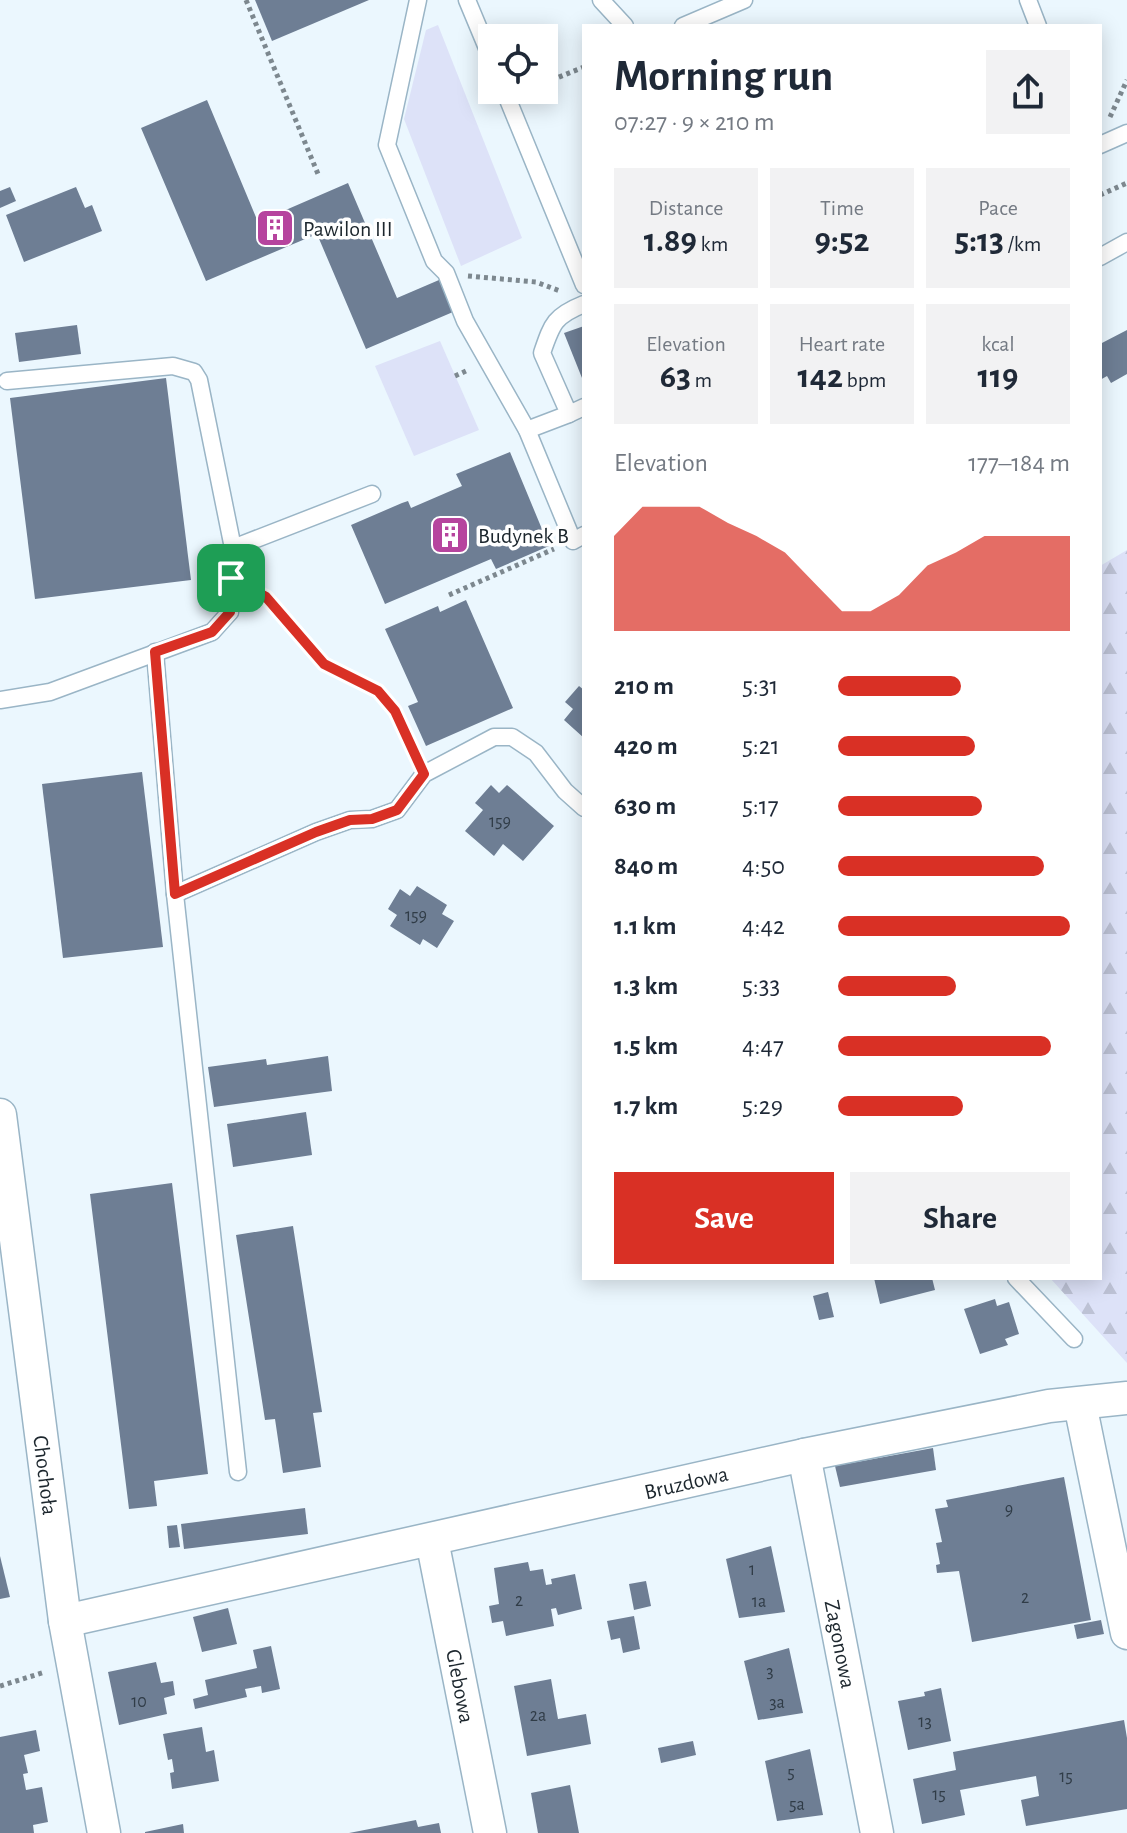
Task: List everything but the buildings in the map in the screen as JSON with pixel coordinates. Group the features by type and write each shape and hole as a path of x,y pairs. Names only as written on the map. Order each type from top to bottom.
{"street":[{"name":"Chochoła","path":"0,1115 65,1621 104,1833"},
{"name":"Bruzdowa","path":"65,1621 804,1455 1049,1406 1127,1398"},
{"path":"1080,1404 1127,1633"},
{"name":"Zagonowa","path":"804,1455 877,1833"},
{"name":"Glebowa","path":"432,1540 490,1833"}],"lane":[{"path":"418,0 387,145 434,261 446,273 465,321 527,430 578,538"},
{"path":"467,0 478,26"},
{"path":"601,0 623,24"},
{"path":"688,24 744,0"},
{"path":"1028,0 1037,24"},
{"path":"509,104 580,294 554,321 542,353 576,411 527,430"},
{"path":"1102,144 1127,133"},
{"path":"1102,256 1127,242"},
{"path":"0,700 50,692 212,632 230,612 233,548 199,380 194,372 173,366 7,381"},
{"path":"233,548 372,494"},
{"path":"155,652 175,894 238,1472"},
{"path":"175,894 316,832 350,820 372,819 397,810 424,774 494,737 512,737 536,753 565,791 582,806"},
{"path":"1018,1280 1074,1339"}],"path":[{"path":"246,0 318,174"},
{"path":"558,77 582,68"},
{"path":"1105,128 1127,80"},
{"path":"1102,194 1127,183"},
{"path":"446,273 536,282 580,294"},
{"path":"449,595 578,538"},
{"path":"231,578 266,597 324,664 378,691 395,711 424,774"},
{"path":"0,1686 72,1661"}],"green space":[{"path":"438,25 522,238 461,266 404,119 426,30"},
{"path":"440,341 479,430 414,456 375,366"},
{"path":"1127,550 1127,1363 1052,1280 1102,1280 1102,565"}],"place":[{"name":"Pawilon III","path":"275,228"},
{"name":"Budynek B","path":"450,535"}],"route":[{"path":"231,578 266,597 324,664 378,691 395,711 424,774 397,810 372,819 350,820 316,832 175,894 155,652 212,632 230,612 231,578"}]}
